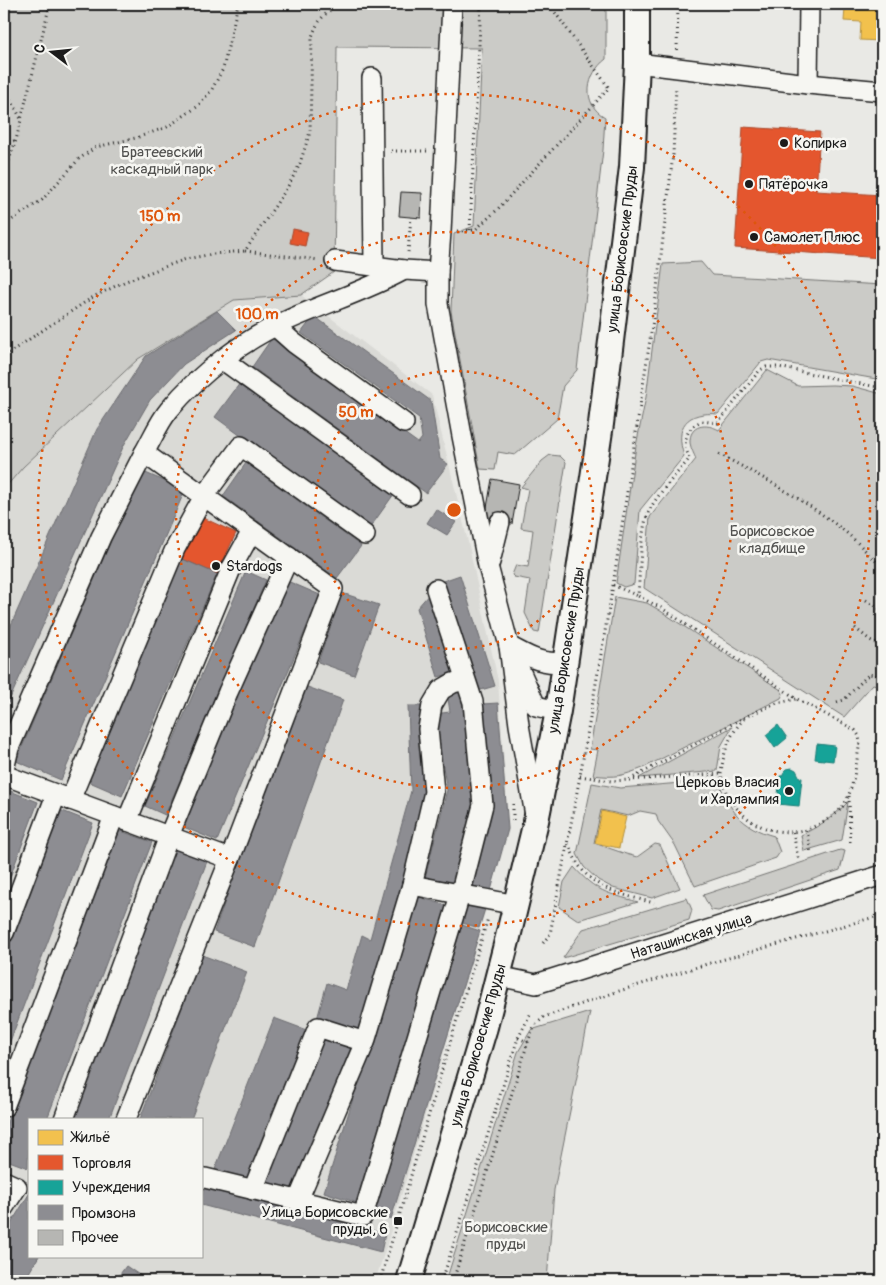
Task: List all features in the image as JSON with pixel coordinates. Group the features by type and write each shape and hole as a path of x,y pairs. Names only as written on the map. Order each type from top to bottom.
{"main road":[{"name":"улица Борисовские Пруды","path":"409,1281 485,1027 536,821 558,711 601,424 632,167 637,63 637,4"}],"street":[{"path":"452,4 438,272 440,313 488,566 509,646 519,725 536,821"},
{"path":"808,84 809,4"},
{"path":"637,63 808,84 882,90"},
{"path":"372,78 374,266"},
{"path":"335,261 374,266 406,261 438,272"},
{"path":"4,770 9,748 100,537 168,412 197,380 246,342 275,326 323,305 379,284 406,261"},
{"path":"275,326 294,343 404,422"},
{"path":"223,360 410,495"},
{"path":"4,933 175,549 204,496 241,446 365,535"},
{"path":"126,1118 230,859 333,589 144,453"},
{"path":"488,566 500,522"},
{"path":"4,1107 120,818 231,569 252,530"},
{"path":"64,1118 169,836 228,692 290,557"},
{"path":"205,1178 363,1216 460,895 483,805 473,702 436,588"},
{"path":"509,646 538,661 565,663"},
{"path":"509,646 536,706 558,711"},
{"path":"298,1200 365,1042 412,885 434,792 428,728 432,705 441,690 453,682 465,680"},
{"path":"4,775 230,859"},
{"name":"Наташинская улица","path":"498,976 536,984 882,876"},
{"path":"412,885 516,905"},
{"path":"253,1190 318,1027 365,1042"},
{"path":"4,1207 16,1184"}],"path":[{"path":"4,175 16,140 50,4"},
{"path":"4,225 42,200 79,159 96,146 136,138 167,127 197,107 211,91 223,69 238,4"},
{"path":"245,251 274,210 299,166 310,132 312,37 321,17 338,4"},
{"path":"470,230 480,4"},
{"path":"441,232 475,230 496,212 609,88 549,4"},
{"path":"543,943 550,934 580,776 613,585 654,313 673,155 678,4"},
{"path":"4,86 21,119"},
{"path":"4,145 16,140"},
{"path":"385,151 432,151"},
{"path":"406,261 411,217"},
{"path":"4,356 93,297 126,281 186,259 245,251 335,261"},
{"path":"638,596 646,519 653,505 690,458 686,452 685,443 690,429 694,425 702,421 718,423 752,378 766,367 778,367 882,388"},
{"path":"719,454 780,486 818,512 844,531 882,567"},
{"path":"613,585 663,609 797,699 842,721 855,730 859,736 860,743 849,793 843,806 834,815 816,827 793,832 771,830 746,818 734,806 723,786 721,774 725,750 735,730 746,716"},
{"path":"866,600 882,610"},
{"path":"855,628 870,640 882,646"},
{"path":"837,702 844,700 869,674 882,676"},
{"path":"629,780 746,716 777,703 797,699"},
{"path":"580,776 611,782 721,774"},
{"path":"849,793 850,842"},
{"path":"807,830 811,853"},
{"path":"793,832 798,858"},
{"path":"568,843 581,868 595,883 654,903"},
{"path":"453,1281 528,1042 534,1026 544,1017 616,992 698,967 882,914"},
{"path":"442,1281 518,1038 532,1011"},
{"path":"518,1038 528,1042"}],"shaded area":[{"path":"301,295 432,395 469,546 498,681 509,830 375,1281 4,1281 4,489 23,467 138,359 234,300"}],"green space":[{"name":"Братеевский каскадный парк","path":"4,4 606,4 606,59 594,73 589,89 592,105 605,117 603,150 577,370 563,386 557,419 515,455 498,452 495,470 480,469 451,311 454,234 474,226 482,48 337,47 334,272 301,295 234,300 138,359 23,467 4,489"},
{"path":"701,262 712,275 882,285 882,380 768,360 761,362 718,414 698,415 691,418 682,429 681,445 684,456 640,510 634,584 624,587 616,583 636,446 646,397 663,264"},
{"name":"Борисовское кладбище","path":"767,370 798,386 852,386 882,394 882,687 873,684 844,717 644,588 650,517 696,459 690,443 692,432 704,426 719,430"},
{"path":"550,455 560,456 566,462 539,633 534,632 525,613 530,580 512,575 516,565 528,567 533,530 521,528 528,489 521,487 542,461"},
{"path":"615,597 647,603 659,610 781,690 783,694 781,698 643,768 619,776 593,775 598,750 590,749"},
{"path":"732,727 721,746 717,771 639,778"},
{"path":"718,780 727,801 738,816 753,828 774,836 780,852 776,858 695,886 675,845 658,821 656,814 640,811 628,816 601,810 594,843 637,857 655,844 660,845 680,888 652,898 613,888 598,880 584,867 577,854 592,783 620,788"},
{"path":"848,802 842,840 804,851 801,835 826,821"},
{"path":"840,850 845,851 840,870 718,911 711,910 703,895"},
{"path":"574,867 589,882 603,891 638,902 578,920 559,907 564,882"},
{"path":"687,898 692,910 689,920 563,958 583,929"},
{"name":"Борисовские пруды","path":"590,1012 554,1190 547,1281 446,1281 518,1052 531,1030"}],"building: Жильё":[{"path":"851,4 882,4 882,59 879,58 881,41 860,40 861,22 844,21 845,8 851,8"},
{"path":"602,811 626,817 619,848 595,843"}],"building: Торговля":[{"path":"743,127 820,132 816,191 882,195 882,258 735,248"},
{"path":"293,229 308,232 305,246 290,243"},
{"path":"199,516 236,533 217,574 180,558"}],"building: Учреждения":[{"path":"778,725 787,738 775,748 766,735"},
{"path":"817,744 835,746 833,761 815,759"},
{"name":"Церковь Власия и Харлампия","path":"792,768 802,778 799,806 777,804 780,776 787,769"}],"building: Промзона":[{"path":"217,311 236,330 184,364 150,400 124,445 4,712 4,641 97,429 146,356"},
{"path":"314,316 431,401 440,459 448,464 426,493 252,367 272,338 418,443 422,438 419,418 301,333"},
{"path":"240,383 394,494 369,529 215,417"},
{"path":"246,463 361,546 337,578 223,496"},
{"path":"141,471 185,490 61,780 16,761"},
{"path":"436,509 456,522 447,535 427,523"},
{"path":"180,558 217,574 122,796 85,780"},
{"path":"246,571 266,580 165,815 145,806"},
{"path":"460,575 495,686 474,692 440,582"},
{"path":"285,580 320,595 217,841 181,826"},
{"path":"342,593 379,605 354,675 318,662"},
{"path":"430,593 456,672 438,677 417,608"},
{"path":"302,685 343,700 255,947 214,932"},
{"path":"460,690 479,802 457,886 425,878 447,790 434,714 450,712 447,692"},
{"path":"498,703 508,829 490,894 467,886 482,704"},
{"path":"408,706 422,706 426,784 422,829 360,1031 317,1019 327,983 346,990 362,935 370,939 411,791"},
{"path":"5,789 38,802 4,893 4,792"},
{"path":"60,810 93,823 4,1057 4,956"},
{"path":"118,830 152,842 47,1118 28,1118 28,1168 4,1159 4,1130"},
{"path":"175,843 209,856 109,1118 70,1118"},
{"path":"416,896 449,906 358,1203 324,1192"},
{"path":"462,902 485,909 479,928 456,921"},
{"path":"462,925 480,931 391,1219 374,1213"},
{"path":"202,955 247,972 191,1118 140,1118"},
{"path":"274,1018 309,1031 249,1185 214,1172"},
{"path":"321,1036 351,1047 294,1193 264,1182"},
{"path":"204,1186 385,1234 381,1252 202,1205"},
{"path":"28,1196 28,1258 38,1258 24,1281 4,1281 4,1235"},
{"path":"126,1266 148,1281 115,1281"}],"building: Прочее":[{"path":"401,192 422,193 421,218 399,216"},
{"path":"492,479 519,484 512,524 485,519"}],"place":[{"name":"Копирка","path":"784,143"},
{"name":"Пятёрочка","path":"749,184"},
{"name":"Самолет Плюс","path":"754,237"},
{"name":"Stardogs","path":"216,566"},
{"name":"Церковь Власия и Харлампия","path":"789,791"},
{"name":"Улица Борисовские пруды, 6","path":"398,1221"}]}
